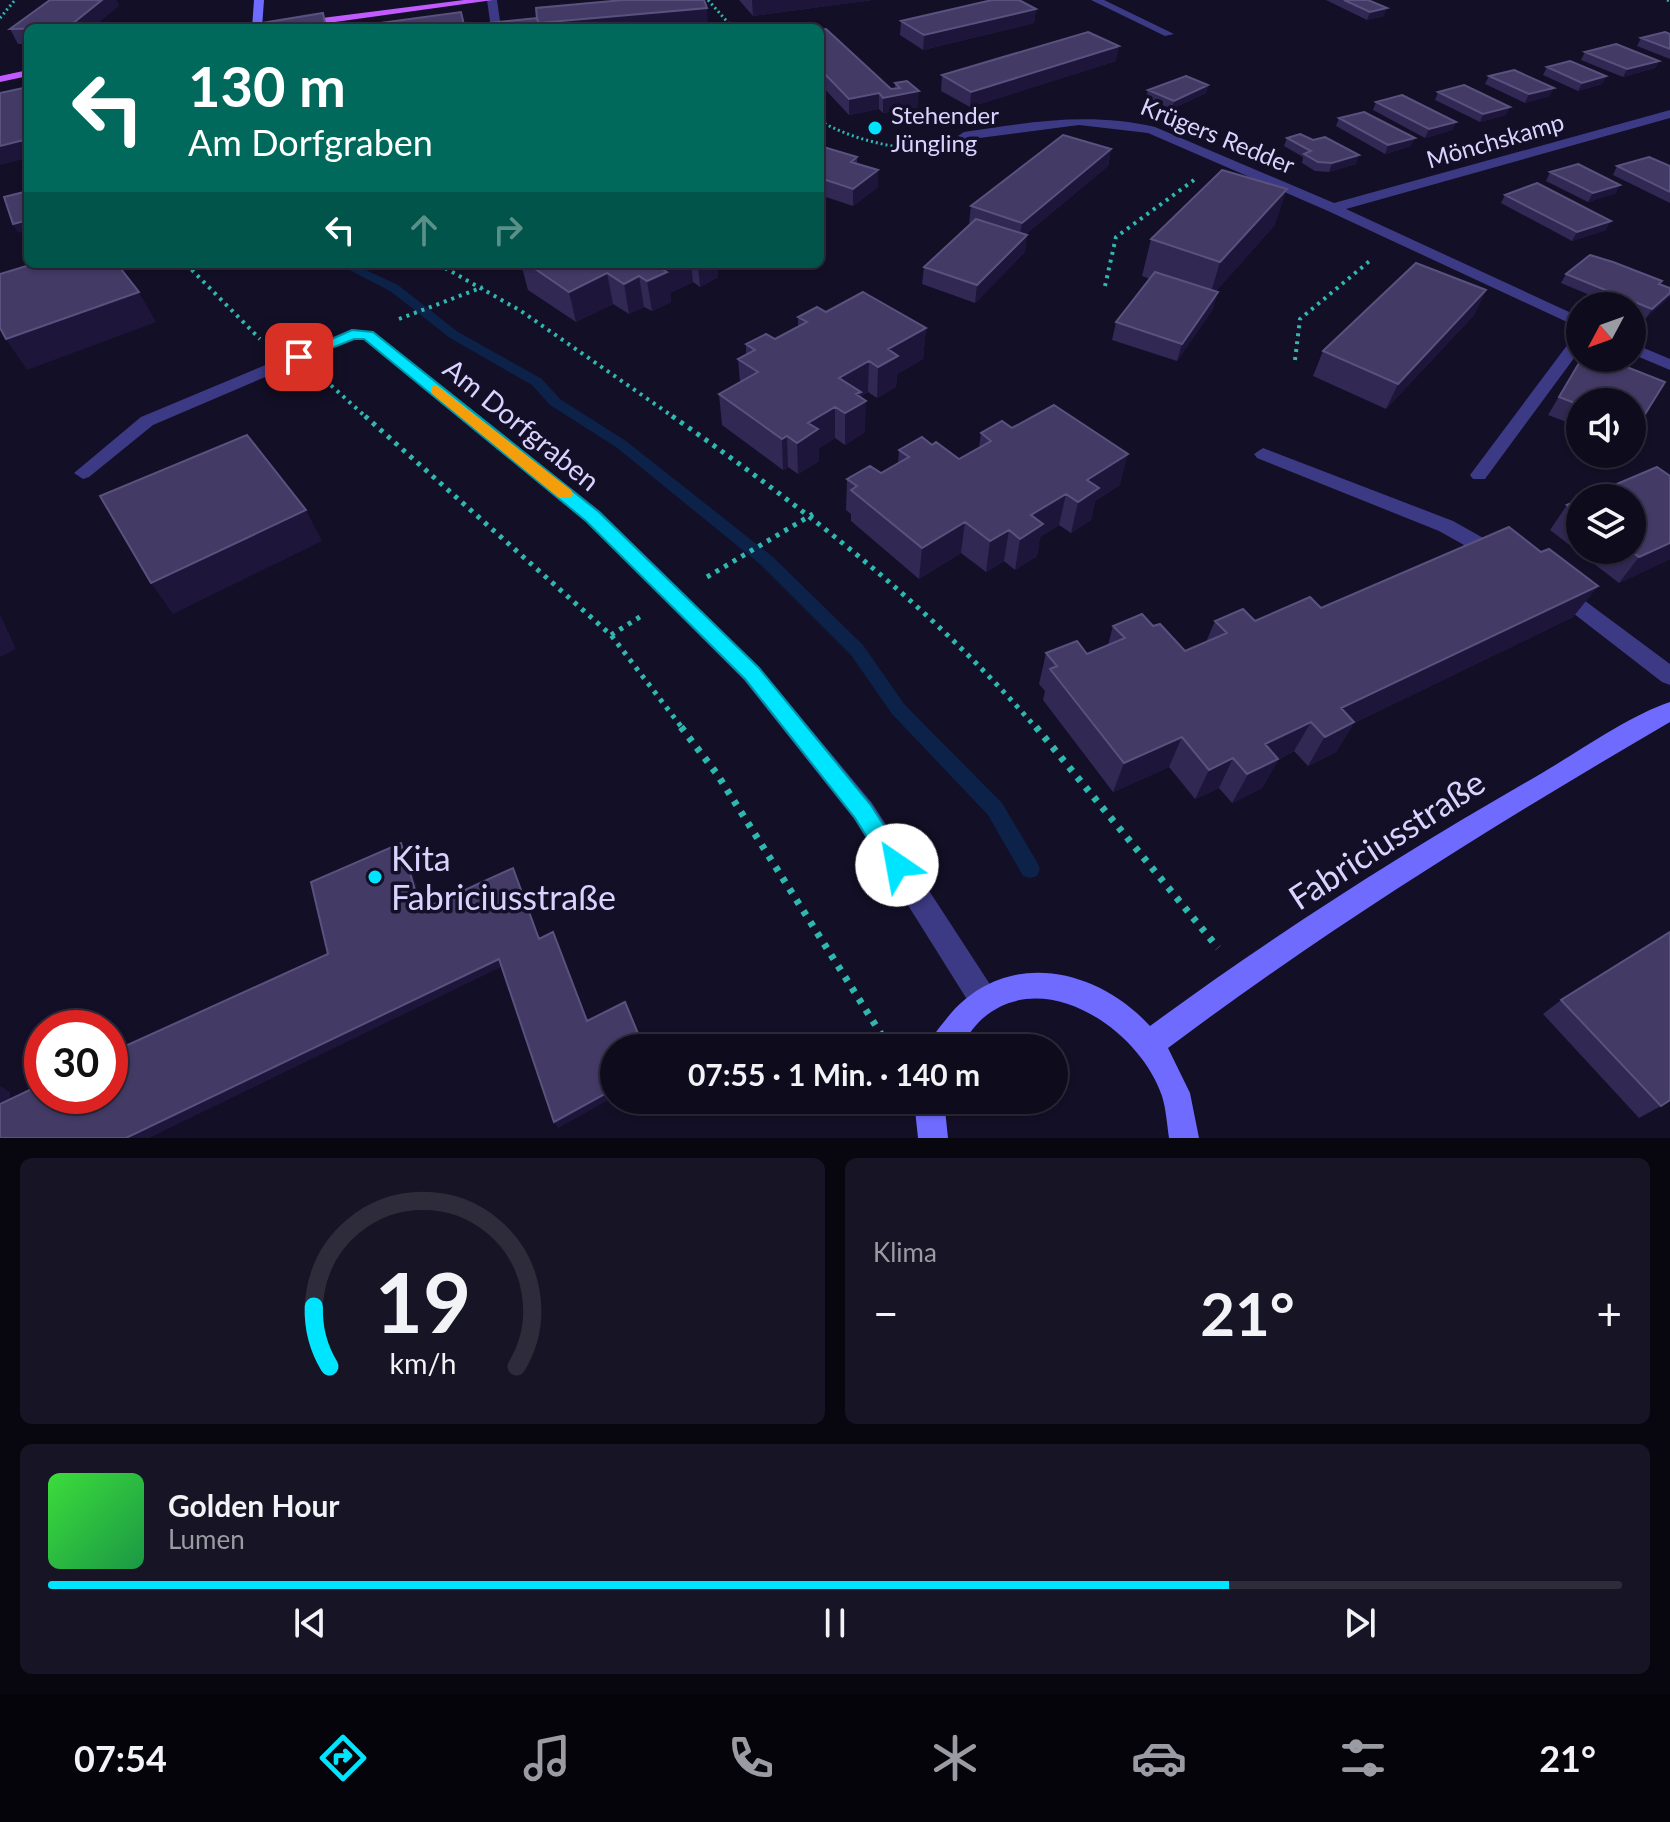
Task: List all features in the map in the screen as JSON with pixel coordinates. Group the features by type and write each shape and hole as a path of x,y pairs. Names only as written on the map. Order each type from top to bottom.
{"main road":[{"path":"299,24 490,0"},
{"path":"0,79 24,74"}],"street":[{"path":"257,24 259,0"},
{"path":"490,0 495,24"},
{"path":"1096,0 1169,34"},
{"name":"Mönchskamp","path":"1333,208 1670,114"},
{"name":"Krügers Redder","path":"964,136 1049,120 1100,121 1151,130 1333,208 1566,316"},
{"name":"Am Dorfgraben","path":"83,473 147,421 352,334 368,335 593,516 752,674 863,811 983,999"},
{"path":"1646,354 1670,365"},
{"path":"1479,475 1566,358"},
{"path":"1263,454 1446,526 1515,565"},
{"path":"1539,579 1670,676"},
{"name":"Fabriciusstraße","path":"1151,1043 1241,977 1490,813 1670,711"},
{"path":"949,1034 954,1025 983,999 1015,987 1051,985 1088,994 1122,1014 1151,1043 1171,1077 1184,1116 1184,1138"},
{"path":"930,1114 933,1138"}],"path":[{"path":"0,18 15,0"},
{"path":"708,0 729,24"},
{"path":"824,123 846,137 889,147 932,152 964,136"},
{"path":"1105,286 1116,237 1221,160"},
{"path":"1295,360 1300,319 1397,238"},
{"path":"190,268 260,339 299,357 611,635 717,774 881,1034"},
{"path":"446,268 484,286 813,514 911,599 992,679 1241,977"},
{"path":"398,320 484,286"},
{"path":"707,577 813,514"}],"building":[{"path":"50,0 102,0 72,24 24,24 24,29 10,29"},
{"path":"623,0 704,0 707,8 539,23 537,19 536,8"},
{"path":"992,0 1019,0 1036,9 924,35 901,21"},
{"path":"1344,0 1368,0 1387,8 1370,12"},
{"path":"461,12 464,24 372,24"},
{"path":"323,13 325,24 256,24"},
{"path":"537,18 539,24 487,24"},
{"path":"824,29 891,89 900,88 895,83 907,81 919,91 883,98 879,93 849,99 824,73"},
{"path":"1088,32 1119,46 971,92 942,75"},
{"path":"1665,32 1670,34 1670,49 1641,38"},
{"path":"1616,44 1659,61 1627,69 1585,52"},
{"path":"1570,61 1606,76 1582,83 1547,67"},
{"path":"1514,70 1554,88 1529,94 1489,76"},
{"path":"1186,76 1208,85 1174,101 1148,90"},
{"path":"1464,85 1510,107 1483,114 1438,92"},
{"path":"24,88 24,140 0,146 0,93"},
{"path":"1402,95 1456,122 1429,129 1376,102"},
{"path":"1364,112 1415,138 1388,145 1339,118"},
{"path":"1300,134 1313,140 1325,137 1359,155 1332,163 1318,162 1304,154 1311,151 1287,138"},
{"path":"1063,135 1111,149 1022,223 971,206"},
{"path":"824,147 857,157 851,162 878,170 853,189 824,179"},
{"path":"1649,157 1670,166 1670,192 1617,166"},
{"path":"1578,164 1620,185 1593,193 1550,172"},
{"path":"1222,170 1287,189 1220,262 1151,239"},
{"path":"1537,183 1611,221 1577,232 1505,195"},
{"path":"24,192 24,221 13,224 4,197"},
{"path":"976,219 1027,235 977,285 924,267"},
{"path":"1590,255 1662,281 1659,284 1670,288 1670,293 1652,309 1646,307 1646,292 1610,292 1566,274"},
{"path":"1416,263 1486,290 1398,384 1323,351"},
{"path":"24,267 120,268 139,292 6,339 0,328 0,274"},
{"path":"534,268 661,268 667,272 647,281 639,276 624,284 607,273 569,292"},
{"path":"1155,272 1218,292 1182,344 1116,322"},
{"path":"863,292 926,328 888,349 898,356 878,367 869,361 839,378 861,392 856,394 866,401 845,413 835,407 808,423 818,429 797,443 787,436 782,439 719,394 758,372 738,359 755,350 746,344 766,334 775,339 807,322 798,317 817,307 826,312"},
{"path":"1574,372 1640,372 1665,382 1646,413 1646,388 1566,388 1566,400 1559,397"},
{"path":"1054,405 1128,454 1087,480 1099,488 1078,502 1066,494 1031,515 1043,524 1020,539 1009,530 990,541 965,522 922,548 851,490 857,486 847,479 870,466 881,473 909,457 899,450 922,437 932,445 936,442 959,459 991,441 981,433 1002,421 1012,428"},
{"path":"247,435 306,510 151,583 100,496"},
{"path":"1657,467 1670,476 1670,543 1646,554 1646,484 1617,484"},
{"path":"1509,527 1541,552 1549,549 1598,586 1341,708 1354,722 1325,737 1311,722 1265,744 1278,759 1247,774 1233,758 1209,770 1182,737 1124,763 1050,669 1057,666 1046,653 1077,641 1087,654 1125,638 1113,626 1142,614 1153,626 1160,624 1185,651 1227,633 1215,621 1243,609 1255,621 1310,597 1321,608"},
{"path":"401,843 421,910 513,868 539,939 553,932 587,1021 625,1002 638,1034 600,1034 600,1097 554,1122 499,959 126,1138 0,1138 0,1104 24,1093 24,1114 128,1114 128,1045 328,954 311,882"},
{"path":"1670,932 1670,1100 1661,1106 1561,1000"}],"waterway":[{"path":"352,268 394,288 454,335 537,382 555,402 621,444 767,561 857,650 898,709 995,809 1030,869"}],"slow traffic":[{"path":"436,390 565,494"}],"place":[{"name":"Stehender Jüngling","path":"875,128"},
{"name":"Kita Fabriciusstraße","path":"375,877"}],"route":[{"path":"299,357 352,334 368,335 593,516 752,674 863,811 897,865"}]}
